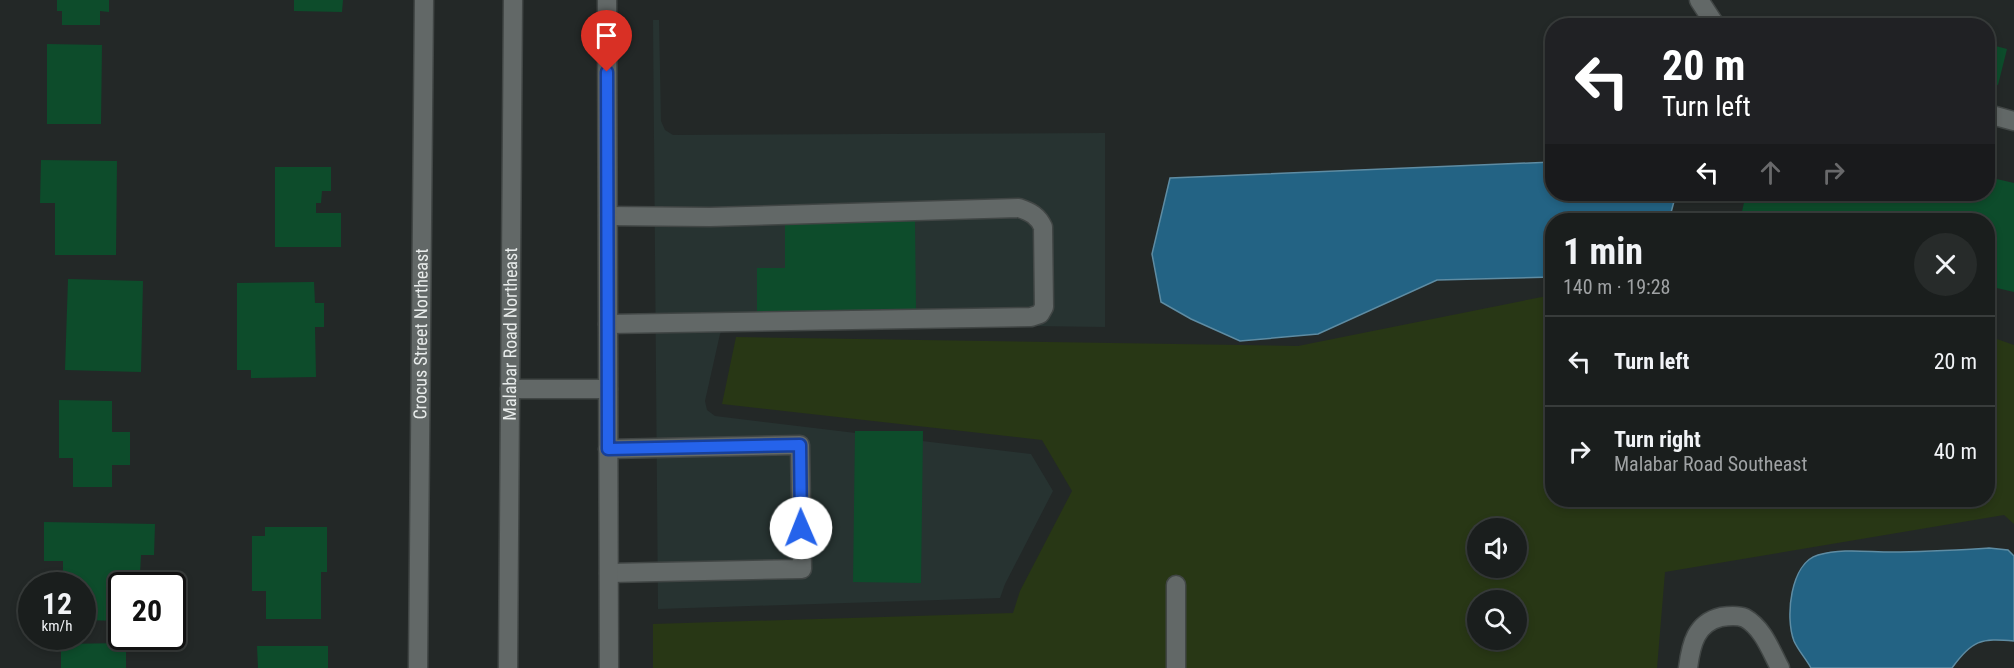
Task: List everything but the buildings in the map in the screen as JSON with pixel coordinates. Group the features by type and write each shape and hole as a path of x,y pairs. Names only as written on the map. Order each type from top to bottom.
{"main road":[{"name":"Crocus Street Northeast","path":"418,668 424,0"},
{"name":"Malabar Road Northeast","path":"508,668 513,0"},
{"path":"607,0 609,668"},
{"path":"1699,0 1711,18"},
{"path":"1995,116 2014,121"},
{"path":"608,216 710,217 1019,208 1039,218 1043,227 1044,307 1040,314 1031,317 608,324"},
{"path":"510,389 608,389"},
{"path":"608,449 800,445 802,569 609,573"},
{"path":"1176,585 1176,668"},
{"path":"1688,668 1695,634 1709,620 1729,616 1744,618 1763,635 1780,668"}],"shaded area":[{"path":"653,20 659,20 661,121 665,130 673,135 1105,133 1105,327 737,322 726,325 720,334 705,401 707,410 715,416 1031,454 1053,491 1000,598 658,609"}],"green space":[{"path":"1545,296 1545,507 1995,507 1995,338 2014,345 2014,524 2004,515 1665,572 1657,668 653,668 653,624 1013,613 1020,591 1072,491 1042,440 722,404 736,337 1298,346"}],"water":[{"path":"1545,162 1545,201 1674,201 1671,213 1545,213 1545,277 1437,280 1318,334 1240,341 1191,319 1161,302 1152,254 1170,178"},
{"path":"1989,548 2008,550 2014,556 2014,641 1993,640 1978,643 1965,652 1952,668 1811,668 1794,641 1790,619 1792,592 1801,569 1809,560 1818,555 1846,551 1904,552"}],"route":[{"path":"607,72 608,449 800,445 801,528"}]}
